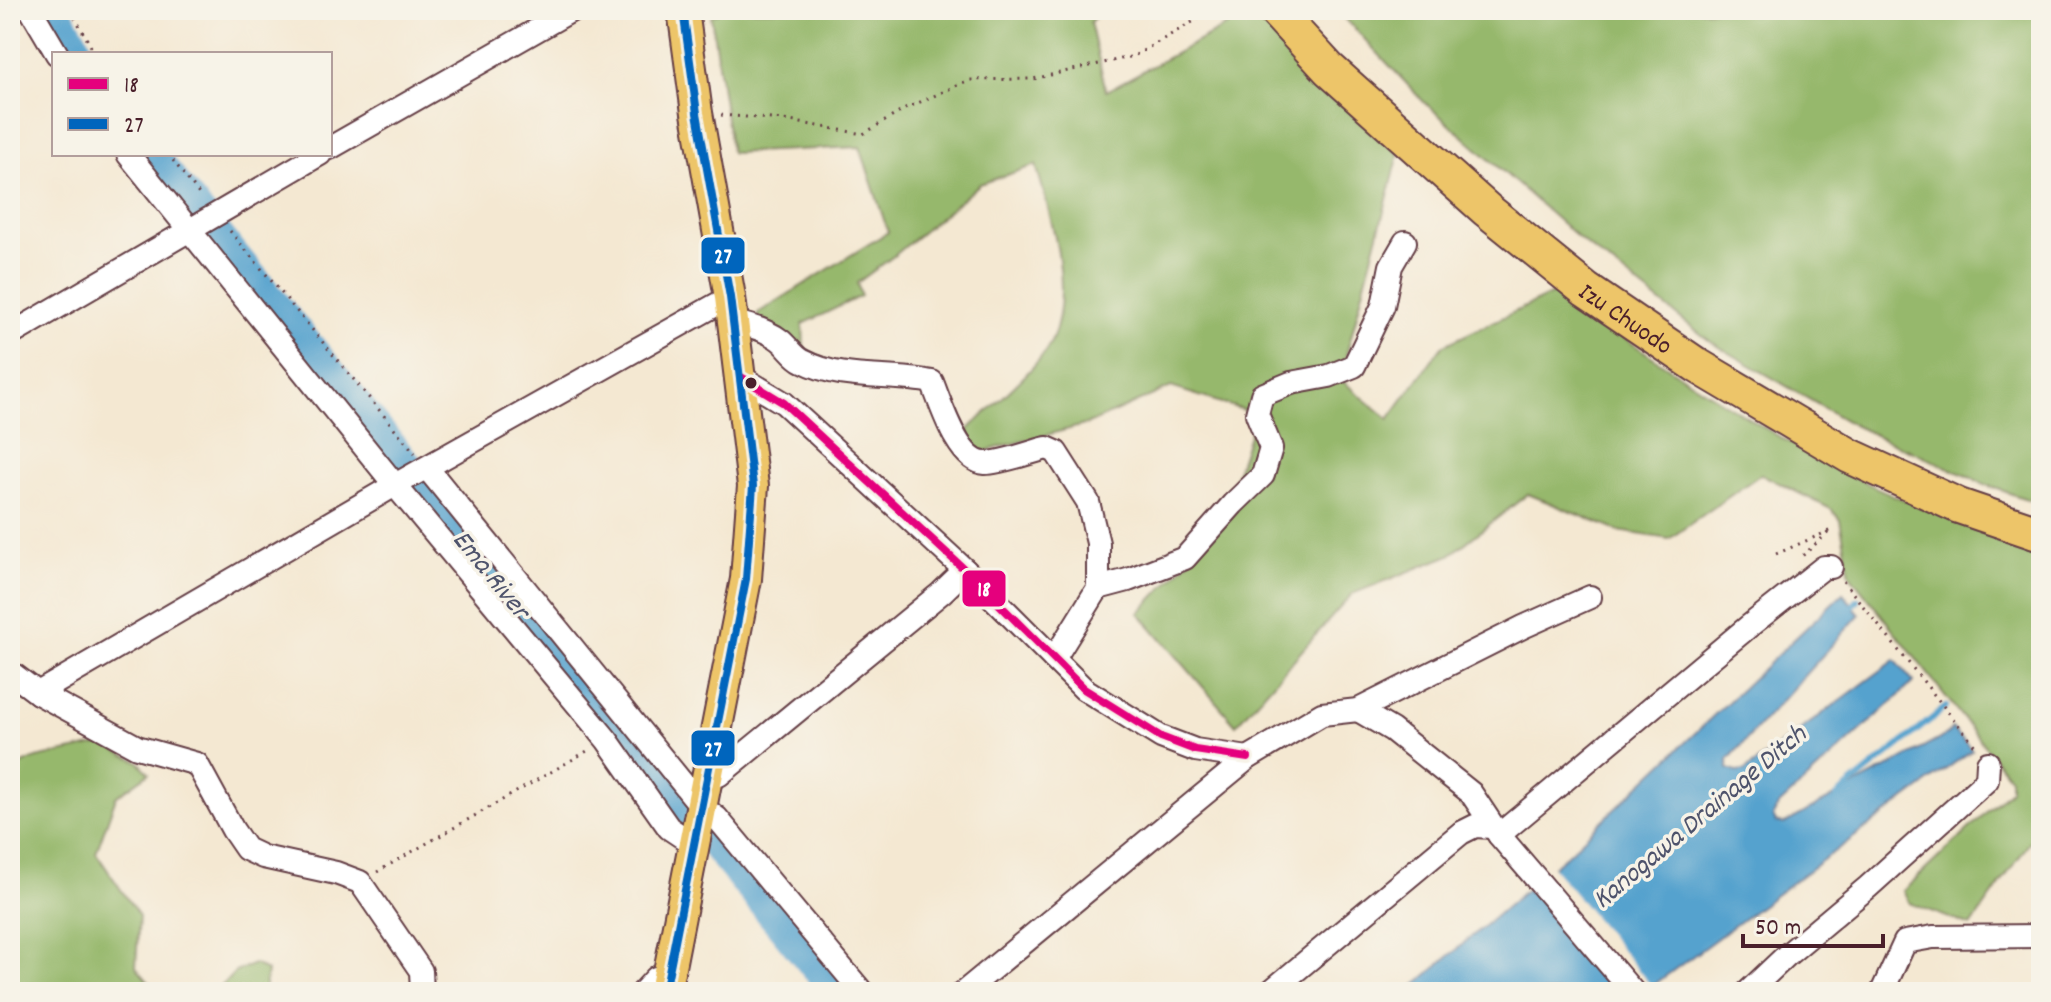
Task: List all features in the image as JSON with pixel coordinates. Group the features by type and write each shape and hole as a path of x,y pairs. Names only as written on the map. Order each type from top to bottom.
{"highway":[{"name":"Izu Chuodo","path":"1275,10 1329,69 1487,210 1586,290 1698,366 1850,456 1959,506 2041,534"},
{"name":"Izu Chuodo","path":"1291,10 1318,39 1493,202 1594,284 1804,419 1927,480 2041,524"}],"main road":[{"path":"659,988 699,815 746,579 753,486 732,310 697,113 683,10"}],"street":[{"path":"31,10 56,52"},
{"path":"332,147 572,10"},
{"path":"130,156 202,223 412,477 699,815"},
{"path":"10,335 317,156"},
{"path":"1098,588 1185,558 1263,475 1271,448 1257,414 1262,395 1291,383 1329,376 1354,366 1383,306 1391,266 1405,242"},
{"path":"38,693 412,477 732,310 749,325 779,338 801,360 839,373 909,377 932,382 956,438 969,458 985,463 1047,448 1056,452 1088,502 1098,543 1098,588 1054,659"},
{"path":"741,377 784,403 965,570 1084,689 1161,737 1195,750 1248,758"},
{"path":"412,477 669,828 699,815 717,818 862,992"},
{"path":"1500,835 1716,653 1824,567 1831,567"},
{"path":"699,815 719,775 965,570"},
{"path":"964,992 1248,758 1322,714 1358,710 1590,597"},
{"path":"10,672 38,693 137,747 197,764 246,849 263,857 336,873 360,882 421,971 422,992"},
{"path":"1358,710 1392,730 1471,793 1500,835 1633,992"},
{"path":"1748,992 1987,780 1988,763"},
{"path":"1270,992 1461,833 1475,826 1500,835"},
{"path":"1882,992 1905,942 1933,937 2041,936"}],"path":[{"path":"71,10 94,52"},
{"path":"697,113 784,120 863,134 907,108 969,80 1033,79 1134,56 1213,10"},
{"path":"169,156 202,223 412,477"},
{"path":"1858,600 1988,763"},
{"path":"360,882 607,740"}],"green space":[{"path":"723,10 1103,10 1090,22 1106,91 1254,11 1399,154 1340,379 1389,419 1442,346 1557,292 1683,377 1813,456 1897,497 2041,555 2041,826 1971,926 1909,903 1903,891 2010,790 2010,778 1850,575 1840,520 1831,509 1761,474 1669,539 1618,531 1528,494 1450,555 1352,594 1236,725 1139,613 1217,531 1256,414 1171,387 1088,424 974,454 968,430 1037,363 1052,340 1058,319 1061,275 1058,252 1036,165 980,184 857,283 861,296 803,324 804,349 758,320 758,313 888,232 860,147 731,153 711,16"},
{"path":"1337,10 2041,10 2041,504 1989,486 1855,426 1711,342 1583,242 1423,101"},
{"path":"102,744 138,761 149,773 116,797 96,853 139,916 136,967 157,992 10,992 10,770 36,758"},
{"path":"254,964 267,971 264,992 216,992 235,972"}],"water":[{"name":"Kanogawa Drainage Ditch","path":"1843,593 1860,614 1728,760 1728,769 1745,771 1895,660 1914,682 1778,806 1773,816 1776,822 1784,824 1947,735 1952,728 1972,750 1644,992 1407,992 1560,861"}],"pier":[{"path":"1550,864 1654,989 1650,992 1622,992 1530,882"}],"waterway":[{"name":"Ema River","path":"53,10 77,52"},
{"name":"Ema River","path":"151,156 838,992"},
{"path":"1847,612 1858,600"},
{"path":"1837,796 1946,707"}],"transit line":[{"name":"27","path":"665,992 746,579 753,486 730,297 697,113 683,10"},
{"name":"18","path":"741,377 784,403 965,570 1084,689 1161,737 1195,750 1248,758"}]}
